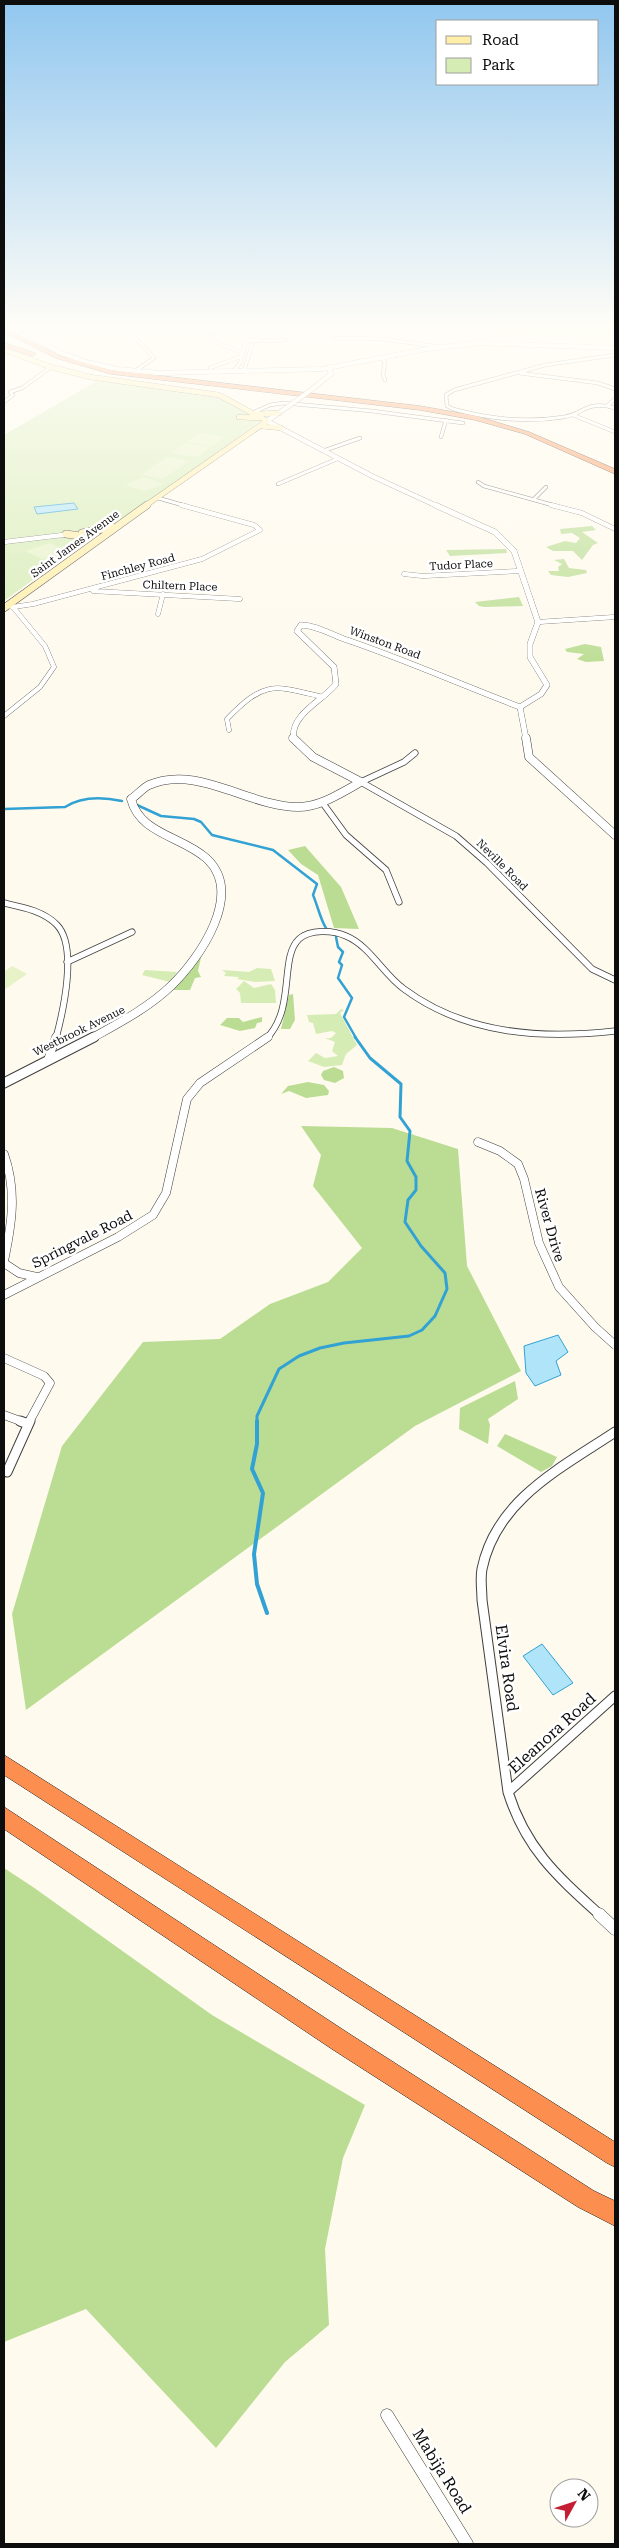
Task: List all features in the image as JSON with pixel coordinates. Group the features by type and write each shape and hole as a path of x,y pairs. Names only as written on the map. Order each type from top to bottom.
{"highway":[{"path":"538,443 615,477"},
{"path":"549,443 615,472"},
{"path":"4,1764 362,1995 615,2155"},
{"path":"12,1823 340,2041 586,2199 615,2214"}],"main road":[{"name":"Saint James Avenue","path":"8,607 104,534 237,443"},
{"path":"82,533 116,526"},
{"path":"66,534 89,538 88,546"}],"street":[{"path":"308,443 337,459 495,532 506,540 514,551 538,622 528,651 532,663 544,679 546,688 541,694 520,706 529,757 615,835"},
{"path":"323,451 346,443"},
{"path":"278,484 295,475 337,459"},
{"path":"478,482 484,486 588,515 615,529"},
{"path":"534,499 546,487"},
{"name":"Finchley Road","path":"8,607 88,590 202,559 253,536 260,529 254,525 158,498"},
{"path":"4,542 66,534 104,534"},
{"name":"Tudor Place","path":"404,574 419,576 520,571"},
{"path":"457,578 460,574"},
{"name":"Chiltern Place","path":"88,590 240,599"},
{"path":"158,614 163,594"},
{"path":"4,716 43,684 54,667 54,659 8,607"},
{"path":"538,622 615,617"},
{"name":"Winston Road","path":"361,782 309,754 296,742 294,737 297,720 331,692 336,684 334,667 298,631 297,628 301,625 312,625 326,633 378,650 520,706"},
{"path":"229,730 226,723 227,719 259,690 276,687 323,697"},
{"name":"Westbrook Avenue","path":"4,1083 49,1058 134,1017 171,988 191,966 204,944 222,902 220,874 192,849 138,818 130,806 131,798 136,792 157,783 184,780 209,784 283,806 305,806 322,802 404,762 415,754"},
{"name":"Neville Road","path":"361,782 456,836 487,863 592,969 615,980"},
{"path":"322,802 350,840 386,870 399,902"},
{"path":"4,903 44,917 57,925 64,939 66,962 64,1006 53,1050 49,1058"},
{"path":"66,962 132,932"},
{"name":"Springvale Road","path":"4,1295 139,1225 161,1205 166,1193 179,1127 187,1099 200,1083 246,1054 274,1032 283,1012 293,949 298,940 306,935 328,932 351,938 405,990 443,1013 474,1024 519,1035 565,1037 615,1031"},
{"name":"River Drive","path":"478,1142 500,1151 518,1164 524,1179 540,1242 559,1287 595,1328 615,1345"},
{"path":"4,1154 14,1182 14,1200 12,1226 4,1262 19,1273 37,1277"},
{"path":"4,1358 44,1376 50,1383 41,1405 28,1424 6,1472"},
{"path":"4,1415 28,1424"},
{"name":"Elvira Road","path":"615,1432 522,1496 499,1521 486,1551 481,1571 482,1600 508,1792 518,1822 528,1840 546,1861 615,1929"},
{"name":"Eleanora Road","path":"508,1792 615,1696"},
{"name":"Mabija Road","path":"387,2415 467,2544"}],"green space":[{"path":"4,443 230,443 116,524 87,540 4,601"},
{"path":"185,443 210,447 197,457 171,453"},
{"path":"192,443 216,443 212,446"},
{"path":"167,457 189,461 163,479 141,475"},
{"path":"144,477 163,484 144,491 125,485"},
{"path":"592,526 596,530 582,532 598,543 593,545 582,560 573,551 553,551 546,547 565,541 576,543 580,538 572,533 561,534 560,529"},
{"path":"50,543 66,551 42,559 25,551"},
{"path":"506,549 507,553 450,556 446,550"},
{"path":"564,559 569,568 586,570 587,573 568,577 551,575 548,571 559,571 558,567 562,564 554,560"},
{"path":"519,597 523,606 484,607 479,606 475,602"},
{"path":"585,644 601,647 604,661 586,662 577,659 584,654 567,652 565,649"},
{"path":"305,846 341,887 359,929 334,928 318,875 301,864 288,850"},
{"path":"202,953 198,971 201,977 195,978 190,990 173,990"},
{"path":"12,966 27,974 4,990 4,972"},
{"path":"257,968 271,969 275,981 255,982 237,979 239,977 224,976 226,973 222,970 249,972"},
{"path":"145,970 177,972 170,982 142,975"},
{"path":"244,981 254,988 271,984 275,990 276,1003 241,1003 240,993 236,989"},
{"path":"293,994 295,1020 290,1029 281,1029 289,995"},
{"path":"341,1009 344,1010 340,1013 357,1045 346,1054 342,1065 324,1067 308,1061 316,1053 325,1058 338,1056 332,1051 335,1042 325,1038 331,1038 336,1033 332,1031 316,1034 313,1023 309,1022 307,1015 336,1014"},
{"path":"262,1017 262,1022 257,1023 255,1028 240,1031 220,1025 227,1018 239,1018 243,1022"},
{"path":"334,1067 343,1071 344,1078 335,1083 324,1080 321,1075 323,1071"},
{"path":"308,1082 324,1085 329,1091 328,1095 306,1098 289,1091 281,1094 288,1086"},
{"path":"301,1126 392,1128 458,1149 467,1266 521,1371 415,1426 26,1710 12,1614 62,1446 143,1342 220,1339 270,1304 328,1282 362,1248 313,1186 321,1155"},
{"path":"515,1381 518,1399 488,1419 490,1425 488,1444 459,1429 460,1408"},
{"path":"505,1434 557,1457 552,1466 541,1472 497,1446"},
{"path":"4,1868 212,2015 365,2105 343,2158 325,2249 329,2325 285,2362 216,2448 86,2309 4,2342"}],"water":[{"path":"74,503 78,509 37,514 34,507"},
{"path":"558,1335 568,1352 556,1361 561,1375 535,1386 526,1373 524,1346"},
{"path":"542,1644 573,1683 553,1695 523,1656"}],"waterway":[{"path":"4,809 65,807 78,801 93,798 122,801"},
{"path":"137,805 161,816 194,819 201,822 212,835 273,850 317,884 313,895 326,928"},
{"path":"336,937 338,947 343,952 339,962 342,965 338,978 352,998 344,1017 356,1038"},
{"path":"267,1613 257,1584 254,1554 263,1493 252,1469 257,1444 257,1416 279,1369 299,1356 320,1348 344,1343 409,1336 422,1330 435,1316 447,1289 445,1273 421,1246 405,1222 408,1200 416,1190 416,1177 407,1161 410,1131 400,1117 401,1084 370,1058 355,1037"}]}
